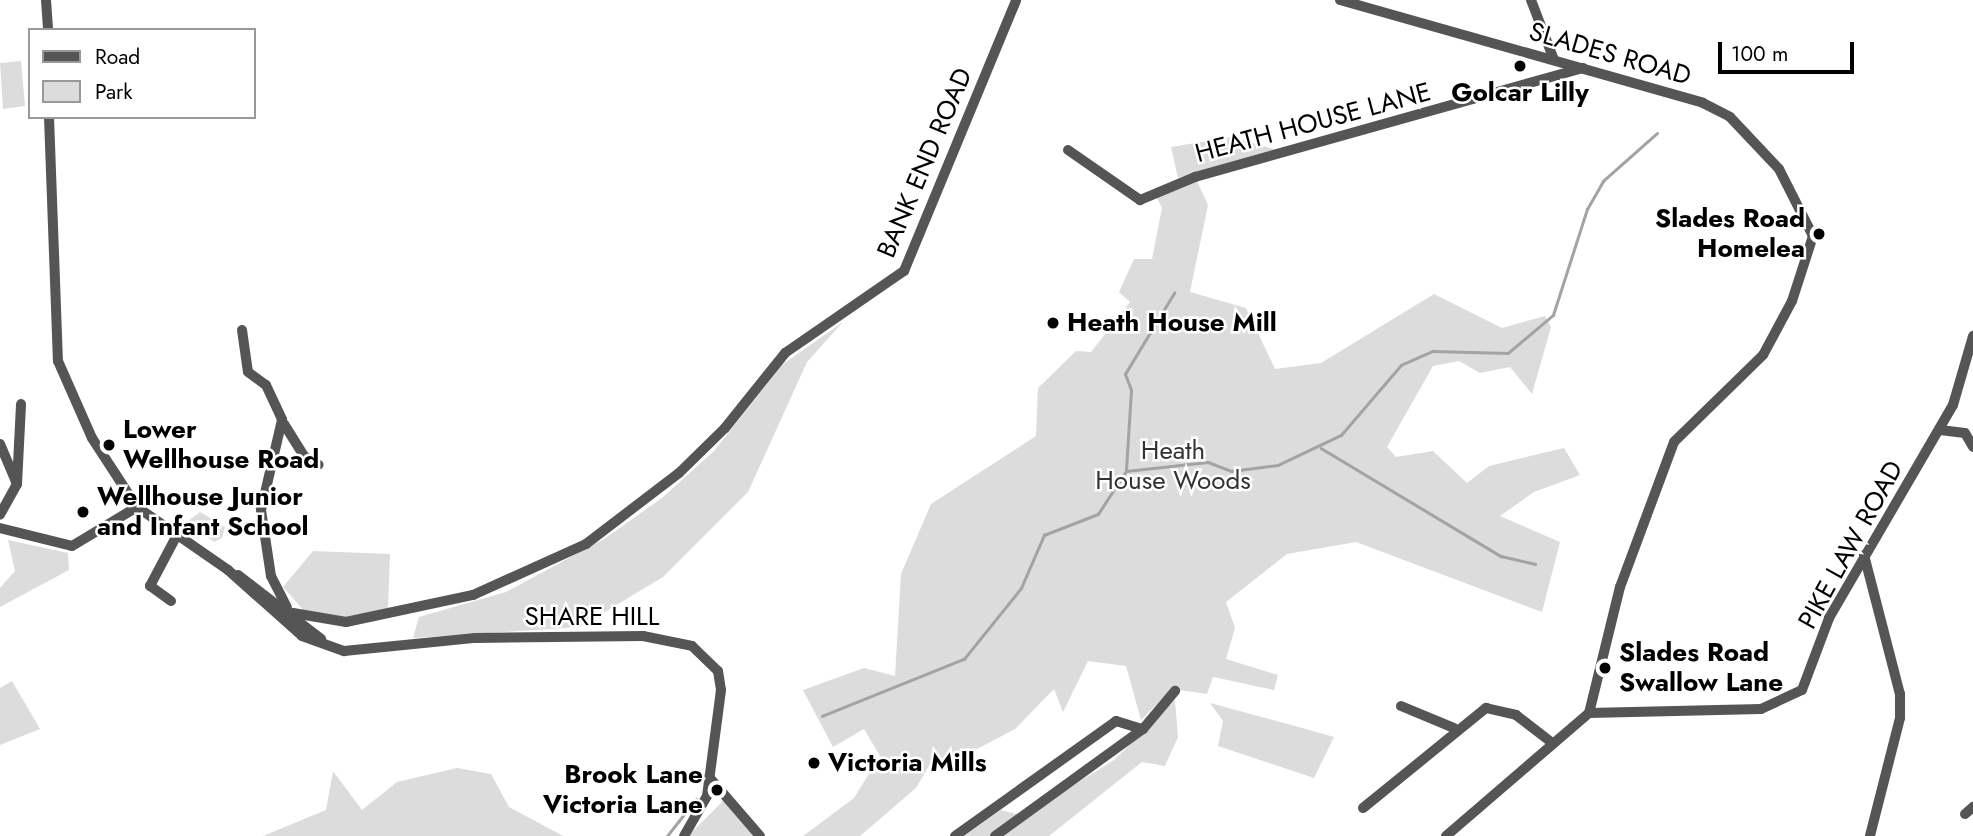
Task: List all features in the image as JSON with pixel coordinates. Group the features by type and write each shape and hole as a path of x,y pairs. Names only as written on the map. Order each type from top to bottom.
{"street":[{"path":"46,0 48,28"},
{"name":"BANK END ROAD","path":"290,610 317,621 357,621 519,578 586,544 670,480 725,428 785,353 904,271 1016,0"},
{"name":"SLADES ROAD","path":"1340,0 1583,68 1730,117 1779,169 1813,236 1792,302 1763,355 1674,442 1620,587 1589,713"},
{"path":"1531,0 1554,60"},
{"name":"HEATH HOUSE LANE","path":"1068,150 1140,200 1206,174 1583,68"},
{"path":"49,119 52,331 76,407 137,507 290,610 329,646"},
{"path":"242,330 248,372 266,385 282,420 304,456 319,465"},
{"name":"PIKE LAW ROAD","path":"1589,713 1780,704 1808,682 1829,618 1940,430 1968,367 1973,336"},
{"path":"0,515 17,484 21,404"},
{"path":"282,420 261,509 271,576 290,610"},
{"path":"1940,430 1965,433 1973,447"},
{"path":"0,444 17,484"},
{"path":"0,528 72,546 137,507"},
{"path":"172,601 150,586 177,535"},
{"path":"1864,555 1900,706 1870,836"},
{"path":"228,570 302,636 329,646"},
{"name":"SHARE HILL","path":"329,646 361,651 475,638 681,640 707,656 721,685 707,796 684,836"},
{"path":"995,836 1143,729 1175,691"},
{"path":"1401,706 1454,728"},
{"path":"1363,808 1454,728 1486,708 1516,715 1551,742"},
{"path":"1446,836 1551,742 1589,713"},
{"path":"955,836 1116,721 1143,729"},
{"path":"709,777 760,836"}],"green space":[{"path":"21,61 25,106 3,109 0,63"},
{"path":"1232,137 1277,150 1178,178 1171,147"},
{"name":"Heath House Woods","path":"1195,177 1208,205 1190,292 1246,308 1275,369 1321,363 1434,294 1502,328 1545,316 1551,327 1532,394 1510,367 1480,373 1459,361 1433,366 1387,447 1396,457 1433,451 1467,483 1489,466 1564,448 1580,475 1534,492 1500,516 1560,542 1542,612 1356,542 1287,554 1226,602 1235,628 1226,659 1278,675 1274,690 1213,677 1207,694 1172,689 1141,720 1126,666 1088,661 1063,712 1054,689 1015,729 960,758 930,764 916,788 860,836 803,836 854,798 880,756 864,729 833,747 803,690 864,668 895,676 901,574 931,504 1036,436 1038,388 1076,351 1091,352 1130,302 1119,292 1134,259 1152,259 1162,208 1156,196"},
{"path":"843,322 807,362 748,492 663,577 580,627 413,638 419,617 506,592 604,539 662,498 714,451 783,364"},
{"path":"200,512 225,527 222,538 214,542 188,521"},
{"path":"8,540 68,553 69,570 0,607 0,588 15,571"},
{"path":"313,551 390,554 388,609 343,618 305,612 283,587"},
{"path":"12,681 40,729 0,745 0,688"},
{"path":"1175,700 1178,737 1165,766 1142,762 1049,836 964,836 1001,810 1024,816 1114,760"},
{"path":"1210,703 1334,737 1314,778 1218,746 1223,721"},
{"path":"457,768 491,774 509,807 563,836 263,836 326,810 333,771 362,810 397,782"},
{"path":"726,798 754,836 688,836"}],"waterway":[{"path":"822,716 964,659 1021,588 1044,535 1098,514 1126,471 1208,462 1231,471 1278,465 1341,435 1401,365 1433,351 1508,353 1553,315 1587,209 1603,181 1657,133"},
{"path":"1126,470 1131,390 1125,374 1174,293"},
{"path":"1321,448 1501,556 1535,564"},
{"path":"667,836 696,799"}],"place":[{"name":"Golcar Lilly","path":"1520,66"},
{"name":"Slades Road Homelea","path":"1819,234"},
{"name":"Heath House Mill","path":"1053,323"},
{"name":"Lower Wellhouse Road","path":"109,445"},
{"name":"Wellhouse Junior and Infant School","path":"83,512"},
{"name":"Slades Road Swallow Lane","path":"1605,668"},
{"name":"Victoria Mills","path":"814,763"},
{"name":"Brook Lane Victoria Lane","path":"717,790"}]}
